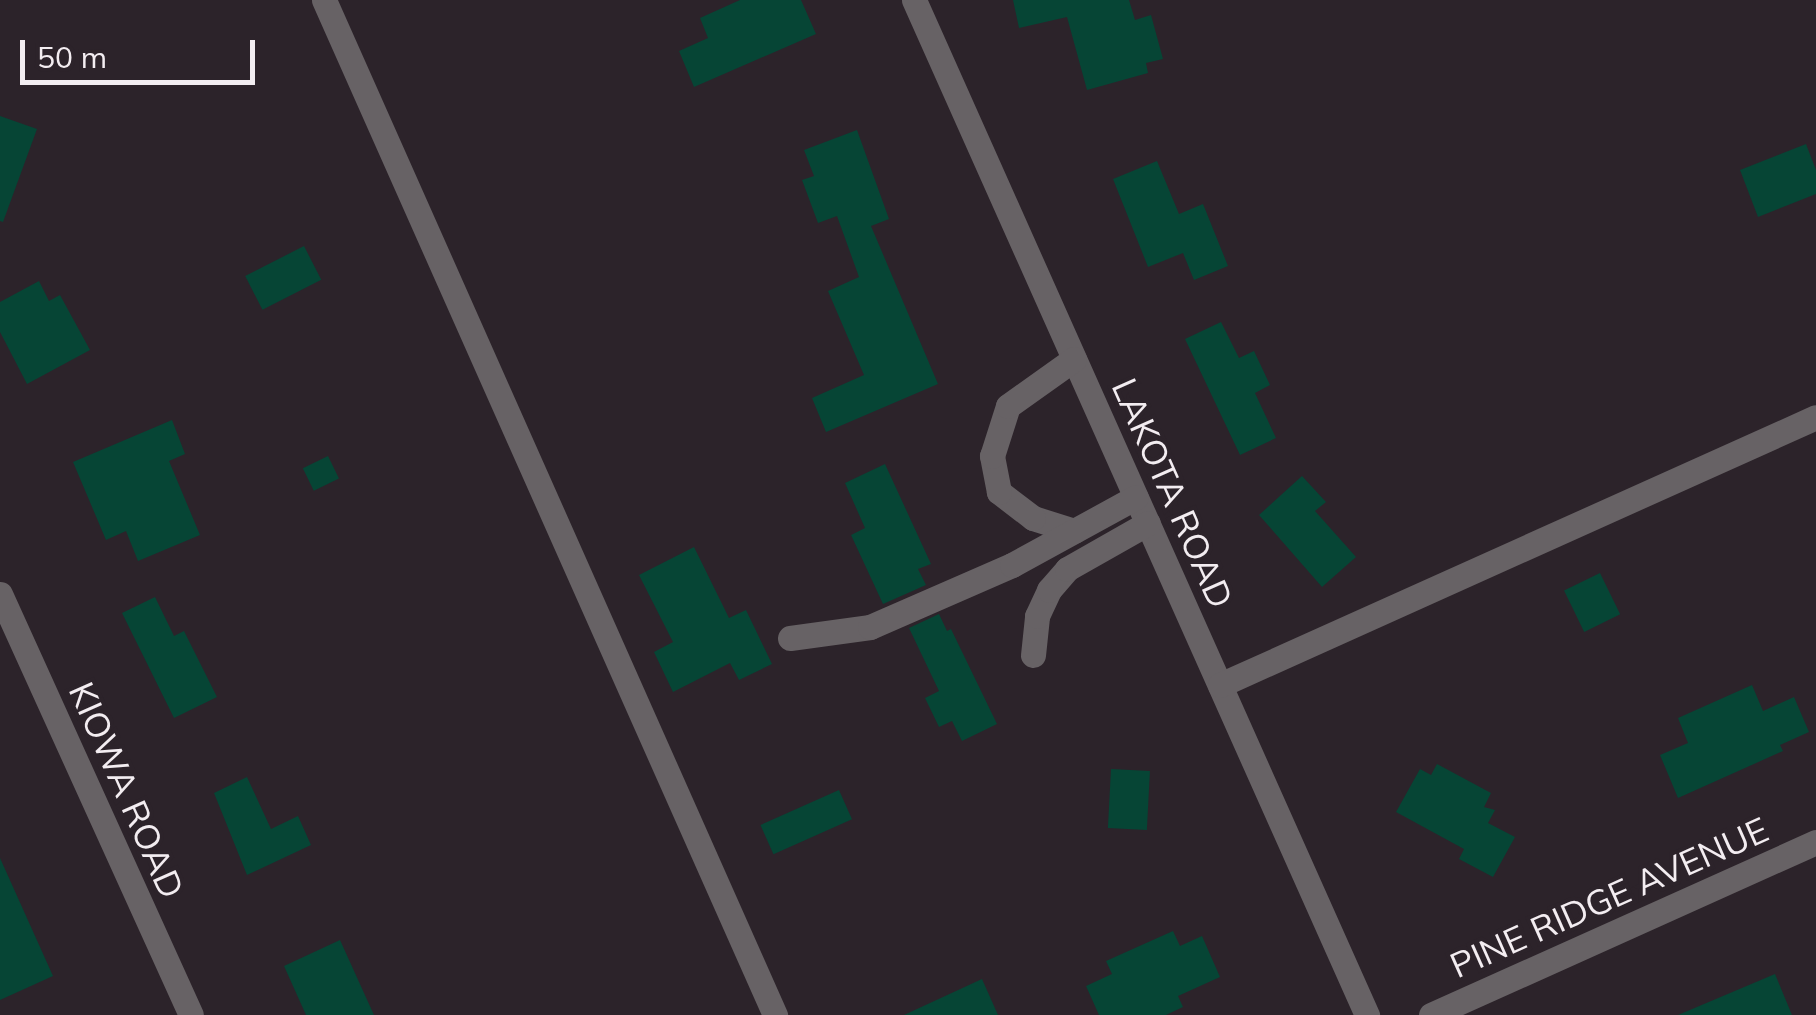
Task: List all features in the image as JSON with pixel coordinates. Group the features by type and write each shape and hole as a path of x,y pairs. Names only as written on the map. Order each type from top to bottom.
{"street":[{"path":"324,0 484,351 775,1015"},
{"name":"LAKOTA ROAD","path":"914,0 1367,1015"},
{"path":"1074,359 1008,406 992,456 1000,492 1032,518 1074,531"},
{"path":"1220,685 1816,417"},
{"path":"790,638 870,626 1012,565 1136,496"},
{"path":"1033,655 1036,616 1048,590 1067,569 1148,523"},
{"name":"KIOWA ROAD","path":"0,594 191,1015"},
{"name":"PINE RIDGE AVENUE","path":"1431,1015 1816,842"}],"building":[{"path":"740,0 801,0 816,34 694,87 679,51 708,38 700,18"},
{"path":"1013,0 1129,0 1135,20 1151,15 1163,59 1146,63 1148,73 1087,90 1067,17 1019,28"},
{"path":"0,116 37,129 3,222 0,221"},
{"path":"857,130 889,219 871,226 938,384 826,432 812,398 864,375 828,291 859,277 837,216 818,223 802,180 814,176 804,150"},
{"path":"1806,144 1816,170 1816,194 1758,217 1740,170"},
{"path":"1157,161 1179,214 1203,204 1228,266 1194,280 1183,253 1148,267 1113,179"},
{"path":"304,246 321,280 262,310 245,276"},
{"path":"39,281 49,301 60,295 90,350 27,384 0,332 0,302"},
{"path":"1221,322 1239,358 1254,351 1270,385 1255,393 1276,438 1240,455 1185,339"},
{"path":"172,420 185,454 169,461 200,535 138,561 126,531 106,540 73,462"},
{"path":"328,456 339,478 314,491 303,468"},
{"path":"885,464 931,564 918,569 926,585 883,604 851,535 865,528 845,483"},
{"path":"1302,476 1326,502 1315,511 1356,557 1322,587 1259,515"},
{"path":"694,547 729,618 746,610 772,664 739,680 730,663 673,692 654,652 673,642 639,575"},
{"path":"1600,573 1620,614 1584,632 1564,591"},
{"path":"155,597 174,636 184,631 217,697 174,718 122,613"},
{"path":"939,614 947,631 951,629 997,724 962,741 952,721 939,727 925,698 939,691 909,628"},
{"path":"1752,685 1763,711 1794,697 1809,732 1780,745 1783,751 1678,798 1660,755 1688,743 1678,718"},
{"path":"1437,764 1491,793 1484,807 1495,810 1488,823 1515,837 1493,877 1459,859 1464,849 1396,812 1420,769 1431,775"},
{"path":"1111,769 1150,771 1147,830 1108,828"},
{"path":"247,777 271,829 298,816 311,845 247,875 214,793"},
{"path":"839,790 852,819 773,854 760,825"},
{"path":"0,858 53,976 0,1000"},
{"path":"1173,931 1180,946 1202,936 1220,977 1178,996 1183,1007 1166,1015 1099,1015 1086,986 1112,974 1106,961"},
{"path":"340,940 374,1015 306,1015 284,966"},
{"path":"1775,974 1792,1015 1678,1015"},
{"path":"982,979 998,1015 904,1015"}]}
